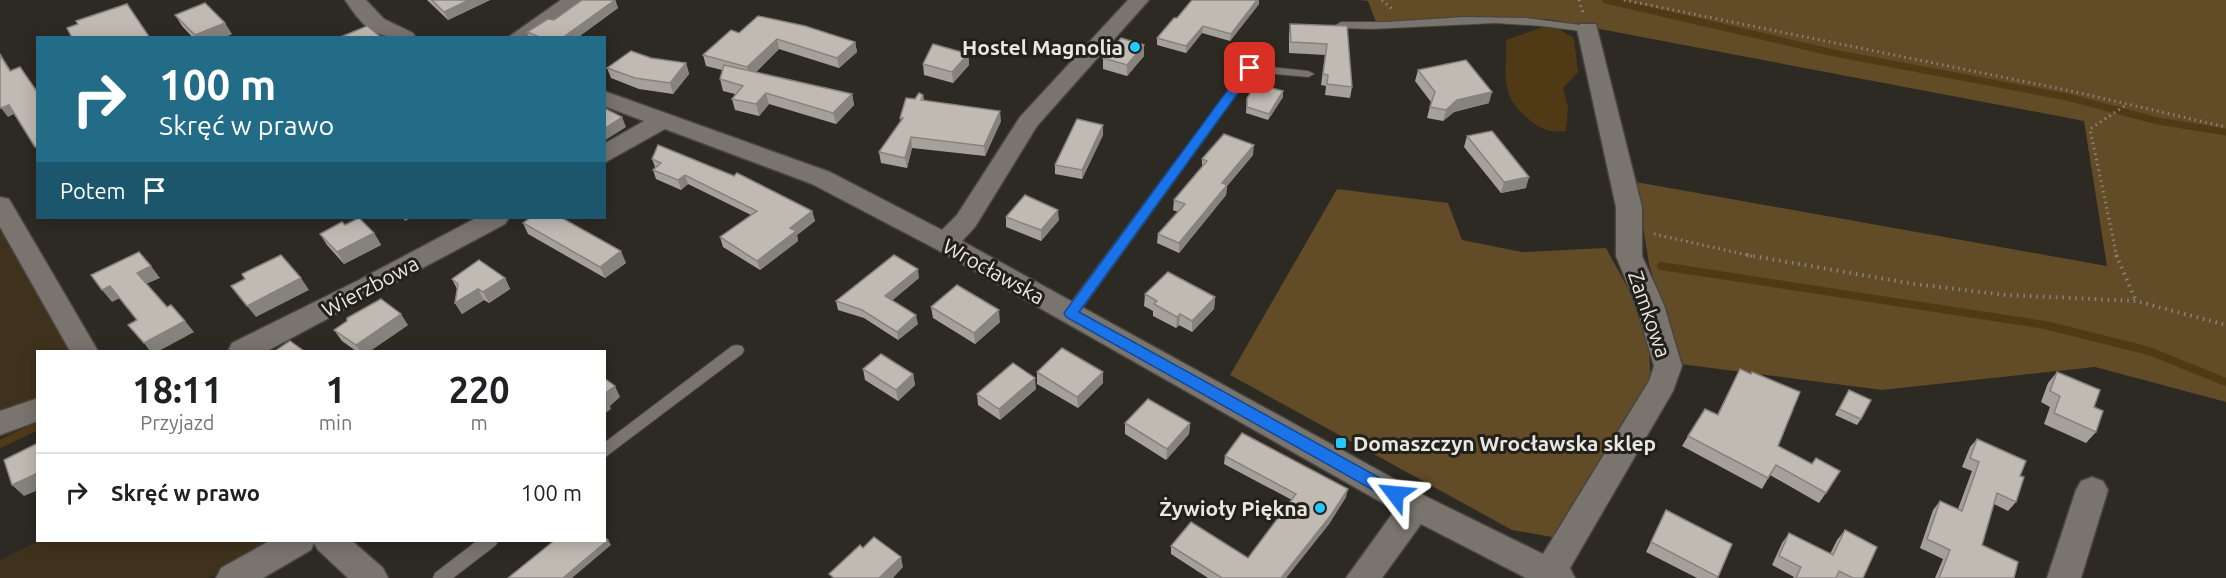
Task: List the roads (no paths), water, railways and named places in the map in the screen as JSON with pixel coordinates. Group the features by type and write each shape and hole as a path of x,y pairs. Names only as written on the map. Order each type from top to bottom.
{"street":[{"path":"354,0 376,24 398,36"},
{"path":"521,36 574,0"},
{"path":"945,243 966,221 1029,122 1139,0"},
{"name":"Zamkowa","path":"1554,576 1664,383 1668,366 1650,305 1629,256 1631,228 1618,153 1588,28"},
{"name":"Wrocławska","path":"606,99 821,178 945,243 1416,506 1554,576"},
{"path":"606,154 664,119"},
{"path":"3,216 83,350"},
{"name":"Wierzbowa","path":"244,350 369,288 494,219"},
{"path":"0,423 36,410"},
{"path":"2064,578 2092,490"},
{"path":"1363,578 1416,506"},
{"path":"233,578 296,542"},
{"path":"331,542 371,578"}],"lane":[{"path":"1341,25 1366,27 1465,20 1554,23 1588,28"},
{"path":"1071,313 1250,68 1308,74"},
{"path":"606,450 737,350"},
{"path":"441,578 487,542"}],"waterway":[{"path":"1606,0 1834,53 2067,97 2158,121 2226,132"},
{"path":"1661,266 2045,325 2149,351 2226,382"},
{"path":"0,444 36,427"}],"place":[{"name":"Hostel Magnolia","path":"1135,47"},
{"name":"Domaszczyn Wrocławska sklep","path":"1341,443"},
{"name":"Żywioły Piękna","path":"1320,508"}]}
